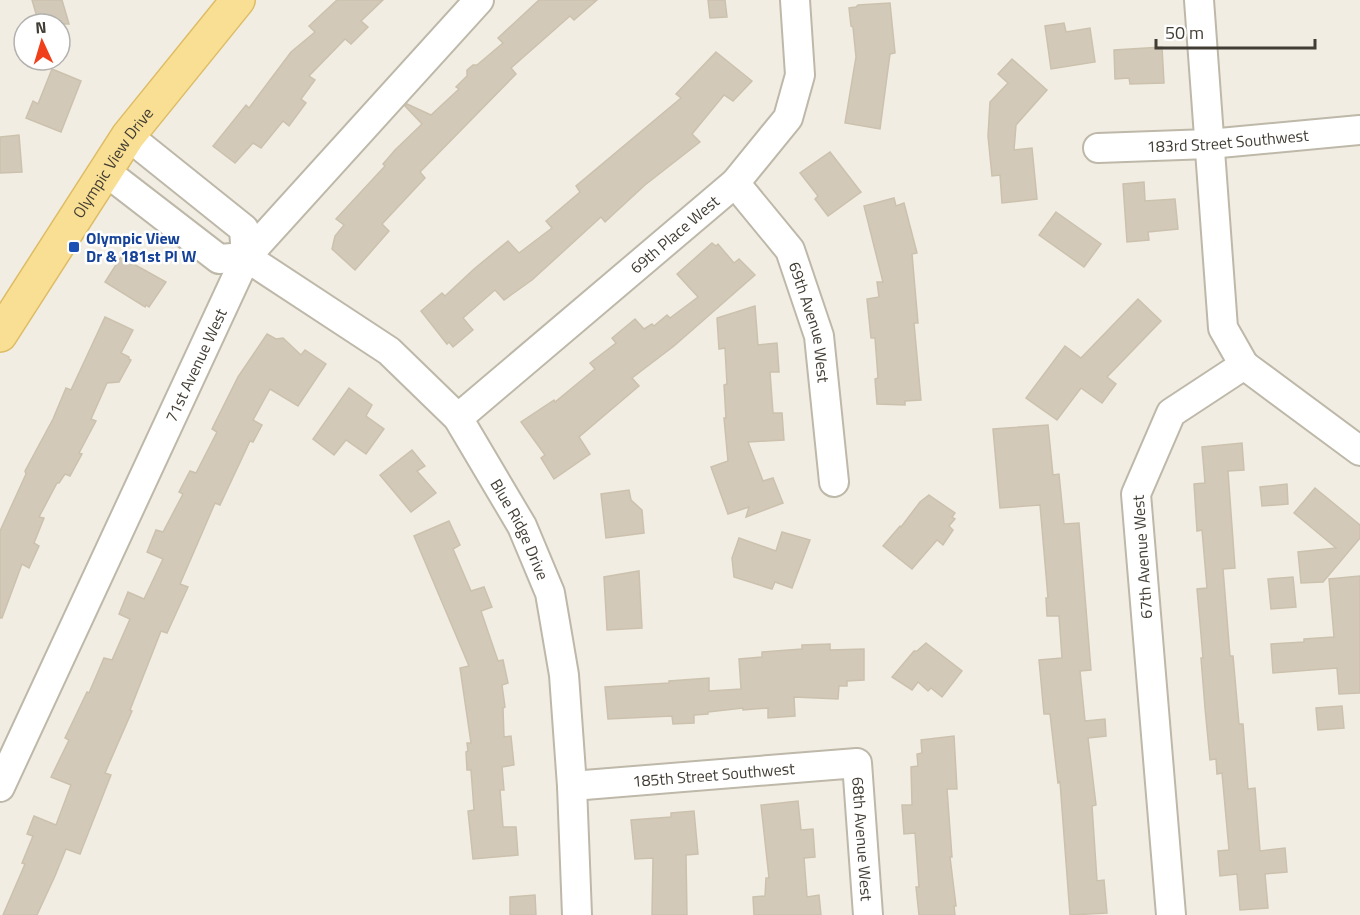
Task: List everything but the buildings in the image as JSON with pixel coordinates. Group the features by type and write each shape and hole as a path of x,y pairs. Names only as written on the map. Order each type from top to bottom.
{"main road":[{"name":"Olympic View Drive","path":"0,335 128,136 238,0"}],"street":[{"name":"71st Avenue West","path":"0,787 246,257 478,0"},
{"name":"69th Place West","path":"458,418 735,183 788,118 800,75 795,0"},
{"path":"1199,0 1223,328 1245,365 1360,451"},
{"name":"183rd Street Southwest","path":"1098,148 1209,144 1360,130"},
{"path":"105,171 219,259 246,257 244,229 128,136"},
{"name":"69th Avenue West","path":"735,183 790,250 819,336 834,482"},
{"name":"Blue Ridge Drive","path":"246,257 389,351 458,418 522,526 550,593 564,675 572,786 577,915"},
{"name":"67th Avenue West","path":"1171,915 1136,494 1171,413 1245,365"},
{"name":"185th Street Southwest","path":"572,786 857,763"},
{"name":"68th Avenue West","path":"857,763 868,915"}],"place":[{"name":"Olympic View Dr & 181st Pl W","path":"74,247"}]}
